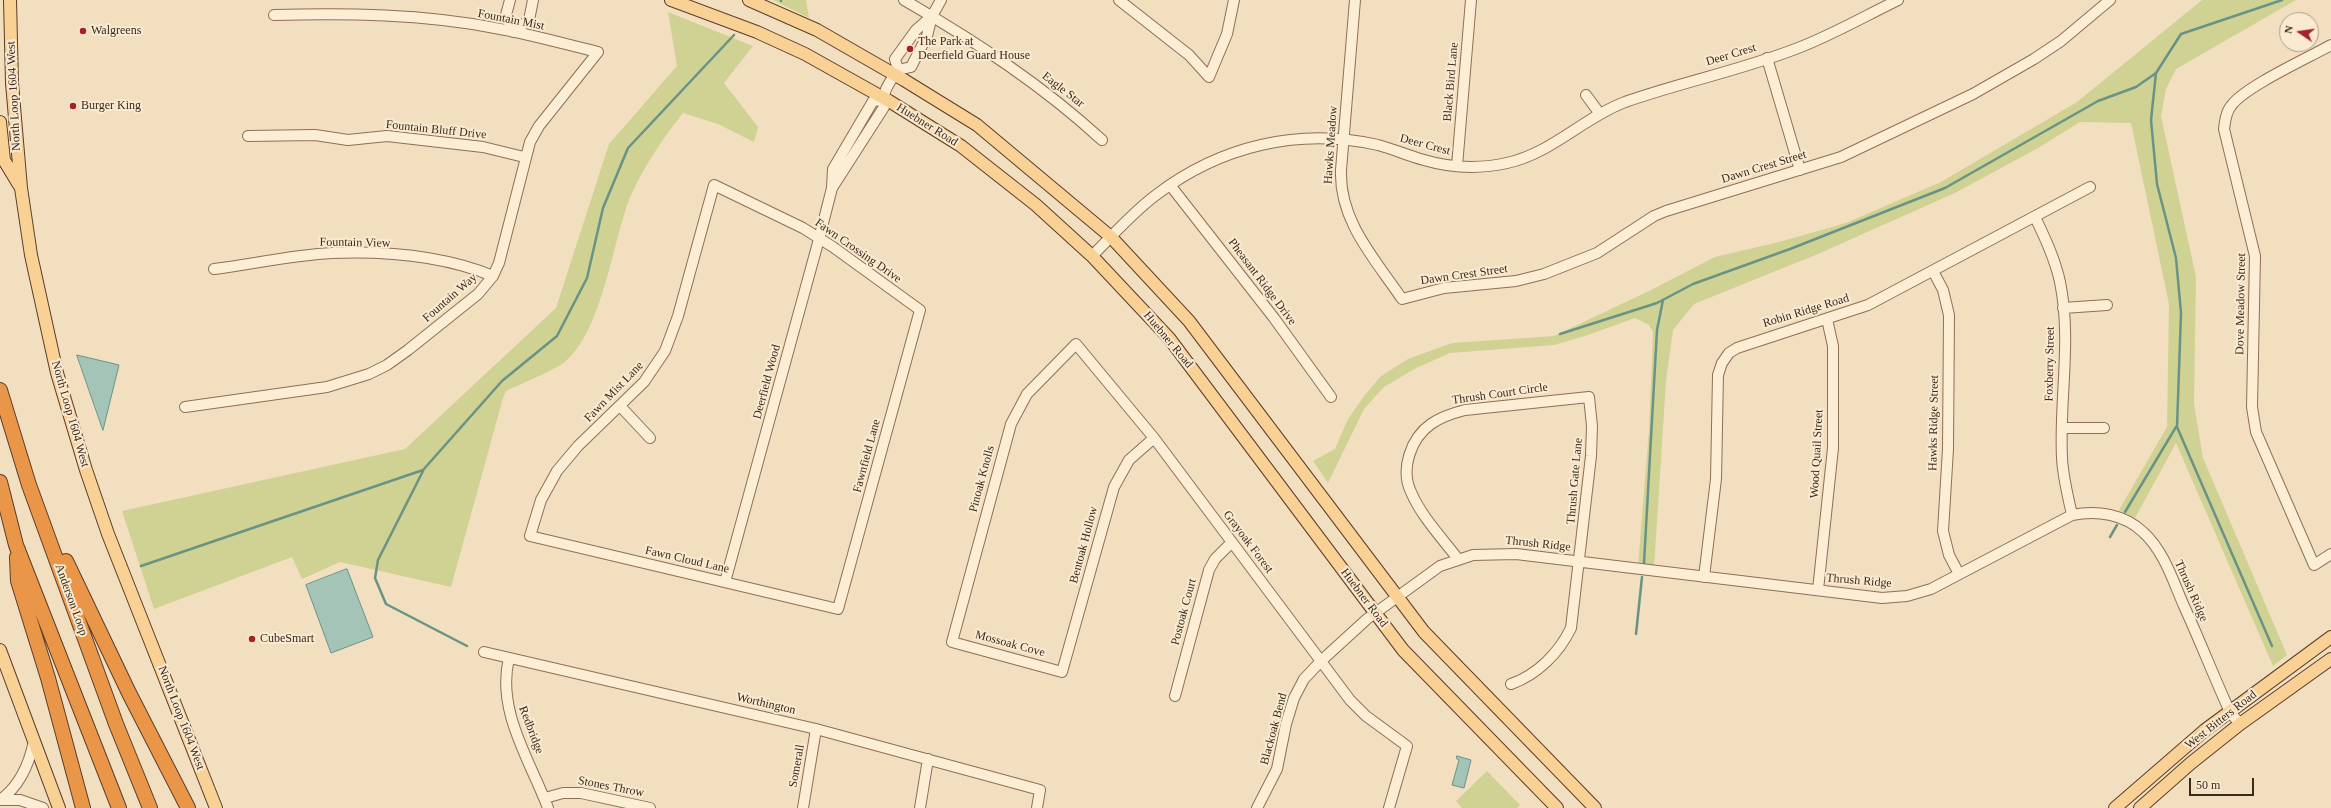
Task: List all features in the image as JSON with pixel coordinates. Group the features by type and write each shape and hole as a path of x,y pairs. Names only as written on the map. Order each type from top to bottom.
{"highway":[{"name":"Anderson Loop","path":"0,390 28,485 116,724 150,808"},
{"path":"4,407 18,429 68,567 188,808"},
{"path":"0,482 16,545 119,808"},
{"path":"16,545 18,581 48,678 83,808"}],"main road":[{"name":"North Loop 1604 West","path":"10,0 12,90 21,188 31,255 57,373 86,470 108,534 216,808"},
{"name":"Huebner Road","path":"671,0 750,29 805,54 961,146 1036,204 1092,256 1173,344 1403,650 1557,808"},
{"path":"749,0 817,30 896,72 977,125 1111,237 1189,321 1424,632 1464,676 1595,808"},
{"path":"0,122 4,160 21,188"},
{"name":"West Bitters Road","path":"2115,808 2205,730 2331,637"},
{"path":"0,650 59,808"},
{"name":"West Bitters Road","path":"2140,808 2190,763 2240,724 2331,659"}],"street":[{"path":"510,0 506,15 513,32 529,20 533,0"},
{"name":"Eagle Star","path":"904,0 997,56 1071,112 1102,140"},
{"path":"896,72 911,67 927,36 932,16 941,0"},
{"path":"1119,0 1188,55 1210,77 1228,34 1234,0"},
{"name":"Hawks Meadow","path":"1355,0 1340,180 1346,211 1354,230 1402,299"},
{"name":"Black Bird Lane","path":"1457,166 1471,0"},
{"name":"Deer Crest","path":"1092,256 1154,196 1199,166 1249,146 1302,138 1343,139 1380,146 1426,161 1457,166 1494,166 1527,157 1557,142 1600,114 1624,102 1800,47 1898,0"},
{"name":"Dawn Crest Street","path":"1402,299 1444,288 1516,281 1544,274 1597,253 1654,216 1841,157 1973,94 2061,41 2110,0"},
{"name":"Fountain Mist","path":"274,15 368,15 420,18 495,28 598,52"},
{"path":"882,99 896,72 895,59 916,30 932,16"},
{"name":"Dove Meadow Street","path":"2331,45 2245,93 2231,106 2226,117 2224,129 2255,256 2252,407 2256,432 2314,565 2331,554"},
{"name":"Fountain Way","path":"184,407 327,387 369,374 387,365 414,346 478,294 493,276 502,255 524,157 530,142 539,126 598,52"},
{"path":"1767,58 1800,170"},
{"path":"1586,95 1600,114"},
{"name":"Deerfield Wood","path":"725,582 820,238 832,188 832,175 836,163 873,101 882,99"},
{"name":"Fountain Bluff Drive","path":"248,136 315,135 348,140 387,136 483,147 524,157"},
{"name":"Fawn Crossing Drive","path":"714,185 820,238 920,310"},
{"name":"Fawn Mist Lane","path":"530,536 541,500 557,471 578,446 644,382 655,367 672,334 714,185"},
{"name":"Pheasant Ridge Drive","path":"1170,185 1274,318 1331,397"},
{"name":"Robin Ridge Road","path":"1704,577 1716,479 1718,375 1722,363 1729,353 1748,343 1868,305 2090,187"},
{"name":"Foxberry Street","path":"2035,217 2055,262 2063,308 2065,332 2062,428 2064,479 2072,515"},
{"name":"Fountain View","path":"214,270 313,255 360,253 428,259 468,266 493,276"},
{"name":"Hawks Ridge Street","path":"1933,271 1943,290 1949,314 1948,449 1943,531 1949,555 1959,574"},
{"path":"2063,308 2107,305"},
{"name":"Fawnfield Lane","path":"838,609 920,310"},
{"name":"Wood Quail Street","path":"1818,590 1832,448 1833,346 1826,319"},
{"name":"Grayoak Forest","path":"1076,344 1154,438 1350,700 1366,716 1407,746 1389,808"},
{"name":"Pinoak Knolls","path":"952,642 1011,424 1027,394 1076,344"},
{"name":"Thrush Court Circle","path":"1458,559 1418,507 1410,491 1407,478 1409,454 1421,432 1430,424 1448,414 1465,410 1590,396"},
{"name":"Thrush Gate Lane","path":"1511,684 1531,676 1566,639 1573,616 1592,442 1590,396"},
{"path":"620,406 650,438"},
{"path":"2062,428 2104,428"},
{"name":"Bentoak Hollow","path":"1062,672 1114,487 1130,460 1154,438"},
{"name":"Thrush Ridge","path":"1376,613 1440,566 1458,559 1487,553 1502,553 1895,598 1931,589 2072,515 2098,513 2120,518 2136,527 2154,544 2169,571 2230,712 2240,724"},
{"name":"Fawn Cloud Lane","path":"530,536 838,609"},
{"name":"Postoak Court","path":"1175,696 1210,570 1215,558 1232,542"},
{"name":"Blackoak Bend","path":"1257,808 1277,769 1294,698 1304,679 1321,661 1376,613"},
{"name":"Mossoak Cove","path":"952,642 1062,672"},
{"name":"Worthington","path":"484,652 816,729 1040,790 1036,808"},
{"name":"Redbridge","path":"509,658 505,685 511,720 548,808"},
{"name":"Somerall","path":"803,808 816,729"},
{"path":"0,800 19,783 30,758 34,742"},
{"path":"920,808 928,759"},
{"name":"Stones Throw","path":"544,798 563,792 576,792 650,808"},
{"path":"0,800 20,800 43,808"}],"green space":[{"path":"773,0 806,0 809,18"},
{"path":"2202,0 2296,0 2176,69 2166,89 2161,116 2196,277 2194,404 2203,458 2287,655 2273,666 2176,443 2135,518 2119,510 2167,427 2169,304 2131,123 2080,122 2038,148 1957,192 1818,254 1694,304 1673,330 1666,381 1654,568 1638,566 1649,431 1653,332 1649,325 1635,318 1588,335 1554,345 1450,353 1416,368 1384,387 1364,409 1328,483 1313,461 1335,449 1348,419 1364,396 1381,376 1408,359 1452,343 1554,336 1649,291 1715,257 1779,242 1846,223 1941,182 2077,102"},
{"path":"668,12 753,46 724,83 758,127 754,142 718,124 683,113 662,142 642,173 631,195 624,214 606,282 590,327 579,346 561,365 506,391 451,587 340,562 302,579 292,557 154,609 122,511 405,449 556,308 609,144 677,66"},
{"path":"1487,771 1520,805 1517,808 1462,808 1456,801"}],"shaded area":[{"path":"77,355 119,365 103,430"},
{"path":"347,569 373,637 331,653 306,585"},
{"path":"1457,756 1471,760 1464,788 1452,785 1459,760 1457,759"}],"waterway":[{"path":"2272,646 2177,427 2181,313 2176,258 2157,184 2151,120 2156,73 2181,34 2282,0"},
{"path":"141,566 423,470 502,381 557,336 587,278 603,208 628,148 734,35"},
{"path":"1560,334 1657,303 1693,284 1790,249 1945,188 2098,101 2136,87 2156,73"},
{"path":"1644,563 1657,330 1663,300"},
{"path":"2125,512 2176,427"},
{"path":"423,471 378,560 375,578 386,604 467,646"},
{"path":"2110,537 2117,525"},
{"path":"1636,634 1642,577"}],"place":[{"name":"Walgreens","path":"83,31"},
{"name":"The Park at Deerfield Guard House","path":"910,49"},
{"name":"Burger King","path":"73,106"},
{"name":"CubeSmart","path":"252,639"}]}
